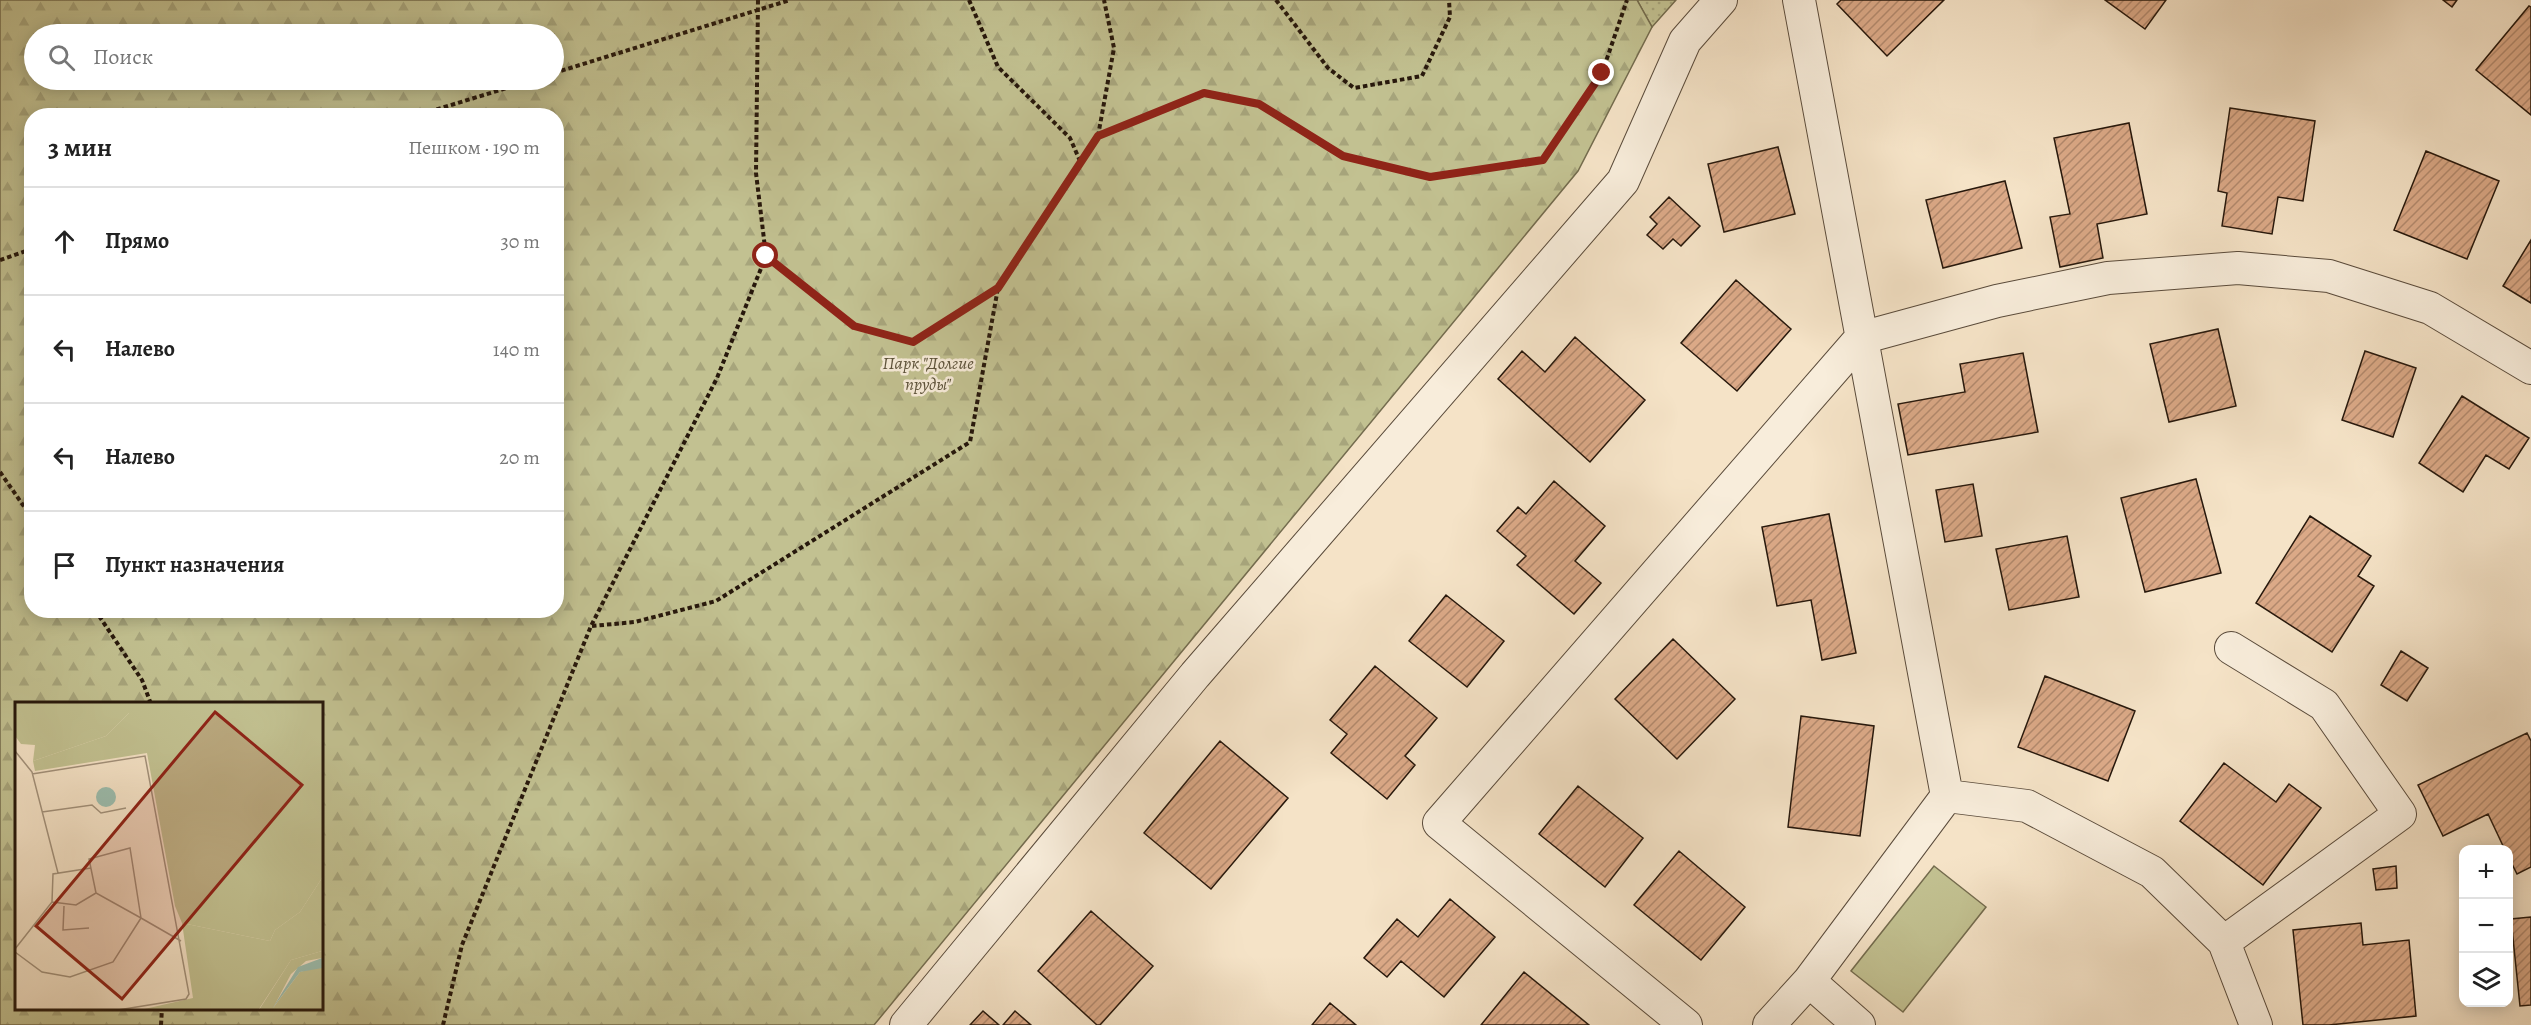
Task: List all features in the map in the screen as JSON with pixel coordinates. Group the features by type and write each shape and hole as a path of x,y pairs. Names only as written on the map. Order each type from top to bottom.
{"street":[{"path":"906,1025 1195,675 1623,181 1685,41 1721,0"},
{"path":"1769,1025 1809,981 1947,796 1860,338 1799,0"},
{"path":"1686,1025 1439,823 1860,338 1997,301 2108,278 2238,268 2329,276 2430,308 2531,368"},
{"path":"2224,942 2400,814 2324,705 2231,648"},
{"path":"1947,796 2026,806 2152,872 2224,942 2256,1025"},
{"path":"1809,981 1859,1025"}],"path":[{"path":"443,1025 462,945 591,626 717,378 766,256 756,174 756,12 758,0"},
{"path":"564,70 790,0"},
{"path":"969,0 998,67 1070,138 1080,162"},
{"path":"591,626 635,622 716,601 970,442 998,288 1098,136 1114,48 1104,0"},
{"path":"1276,0 1328,68 1354,87 1422,76 1450,16 1449,0"},
{"path":"1098,136 1204,93 1259,104 1343,156 1430,177 1543,160 1602,73 1628,0"},
{"path":"441,108 500,90"},
{"path":"0,260 24,252"},
{"path":"766,256 854,326 913,342 998,288"},
{"path":"0,471 24,506"},
{"path":"100,618 142,680 150,702"},
{"path":"161,1025 162,1010"}],"green space":[{"name":"Парк \"Долгие пруды\"","path":"0,0 1637,0 1652,27 1578,171 874,1025 0,1025"},
{"path":"1637,0 1676,0 1652,27"},
{"path":"1934,866 1986,907 1903,1012 1851,971"}],"building":[{"path":"1841,0 1944,0 1887,56 1837,4"},
{"path":"2105,0 2166,0 2145,29"},
{"path":"2443,0 2457,0 2452,7"},
{"path":"2529,6 2531,7 2531,115 2476,70"},
{"path":"2230,108 2315,121 2303,201 2278,197 2272,234 2222,226 2227,193 2218,191"},
{"path":"2129,123 2147,214 2097,224 2103,258 2060,267 2050,217 2070,214 2054,138"},
{"path":"1778,147 1795,214 1724,232 1708,164"},
{"path":"2426,151 2499,181 2467,259 2394,230"},
{"path":"2005,181 2022,248 1943,268 1926,200"},
{"path":"1669,197 1700,226 1681,246 1673,239 1663,249 1647,235 1657,224 1650,217"},
{"path":"2531,240 2531,303 2503,286"},
{"path":"1736,280 1791,329 1737,391 1681,343"},
{"path":"2218,329 2236,406 2169,422 2150,344"},
{"path":"1575,337 1645,400 1590,462 1498,379 1522,351 1545,372"},
{"path":"2365,351 2416,368 2393,437 2342,420"},
{"path":"2023,353 2038,432 1908,455 1898,404 1965,392 1960,364"},
{"path":"2462,396 2529,438 2509,469 2486,455 2463,492 2419,463"},
{"path":"2196,479 2221,573 2145,592 2121,498"},
{"path":"1554,481 1605,526 1575,561 1601,583 1574,614 1517,565 1526,556 1497,531 1518,507 1526,514"},
{"path":"1973,484 1982,536 1945,542 1936,490"},
{"path":"1829,514 1856,653 1822,660 1811,600 1777,606 1762,527"},
{"path":"2310,516 2371,556 2358,576 2374,586 2332,652 2256,603"},
{"path":"2067,536 2079,597 2009,610 1996,549"},
{"path":"1446,595 1504,641 1467,687 1409,641"},
{"path":"1673,639 1735,699 1677,759 1615,699"},
{"path":"2401,651 2428,668 2407,701 2381,685"},
{"path":"1375,666 1437,718 1405,756 1415,765 1387,799 1331,753 1347,734 1330,720"},
{"path":"2045,676 2135,711 2108,781 2018,747"},
{"path":"1801,716 1874,726 1860,836 1788,827"},
{"path":"2527,733 2531,741 2531,867 2517,874 2513,866 2513,845 2503,845 2488,814 2443,836 2418,785"},
{"path":"1220,741 1288,798 1211,889 1144,833"},
{"path":"2224,763 2276,802 2289,784 2321,808 2263,885 2180,821"},
{"path":"1578,786 1643,838 1605,887 1539,834"},
{"path":"1679,851 1745,907 1701,960 1634,905"},
{"path":"2396,866 2397,888 2376,890 2373,869"},
{"path":"1450,899 1495,937 1444,997 1401,961 1387,977 1364,958 1397,919 1418,937"},
{"path":"1091,911 1153,966 1100,1025 1097,1025 1038,971"},
{"path":"2531,917 2531,1005 2520,1006 2513,919"},
{"path":"2361,923 2363,945 2409,940 2416,1016 2329,1025 2303,1025 2293,930"},
{"path":"1524,972 1589,1025 1481,1025"},
{"path":"1330,1003 1356,1025 1312,1025"},
{"path":"983,1011 999,1025 970,1025"},
{"path":"1015,1011 1031,1025 1003,1025"}],"route":[{"path":"766,256 854,326 913,342 998,288 1098,136 1204,93 1259,104 1343,156 1430,177 1543,160 1602,73"}]}
